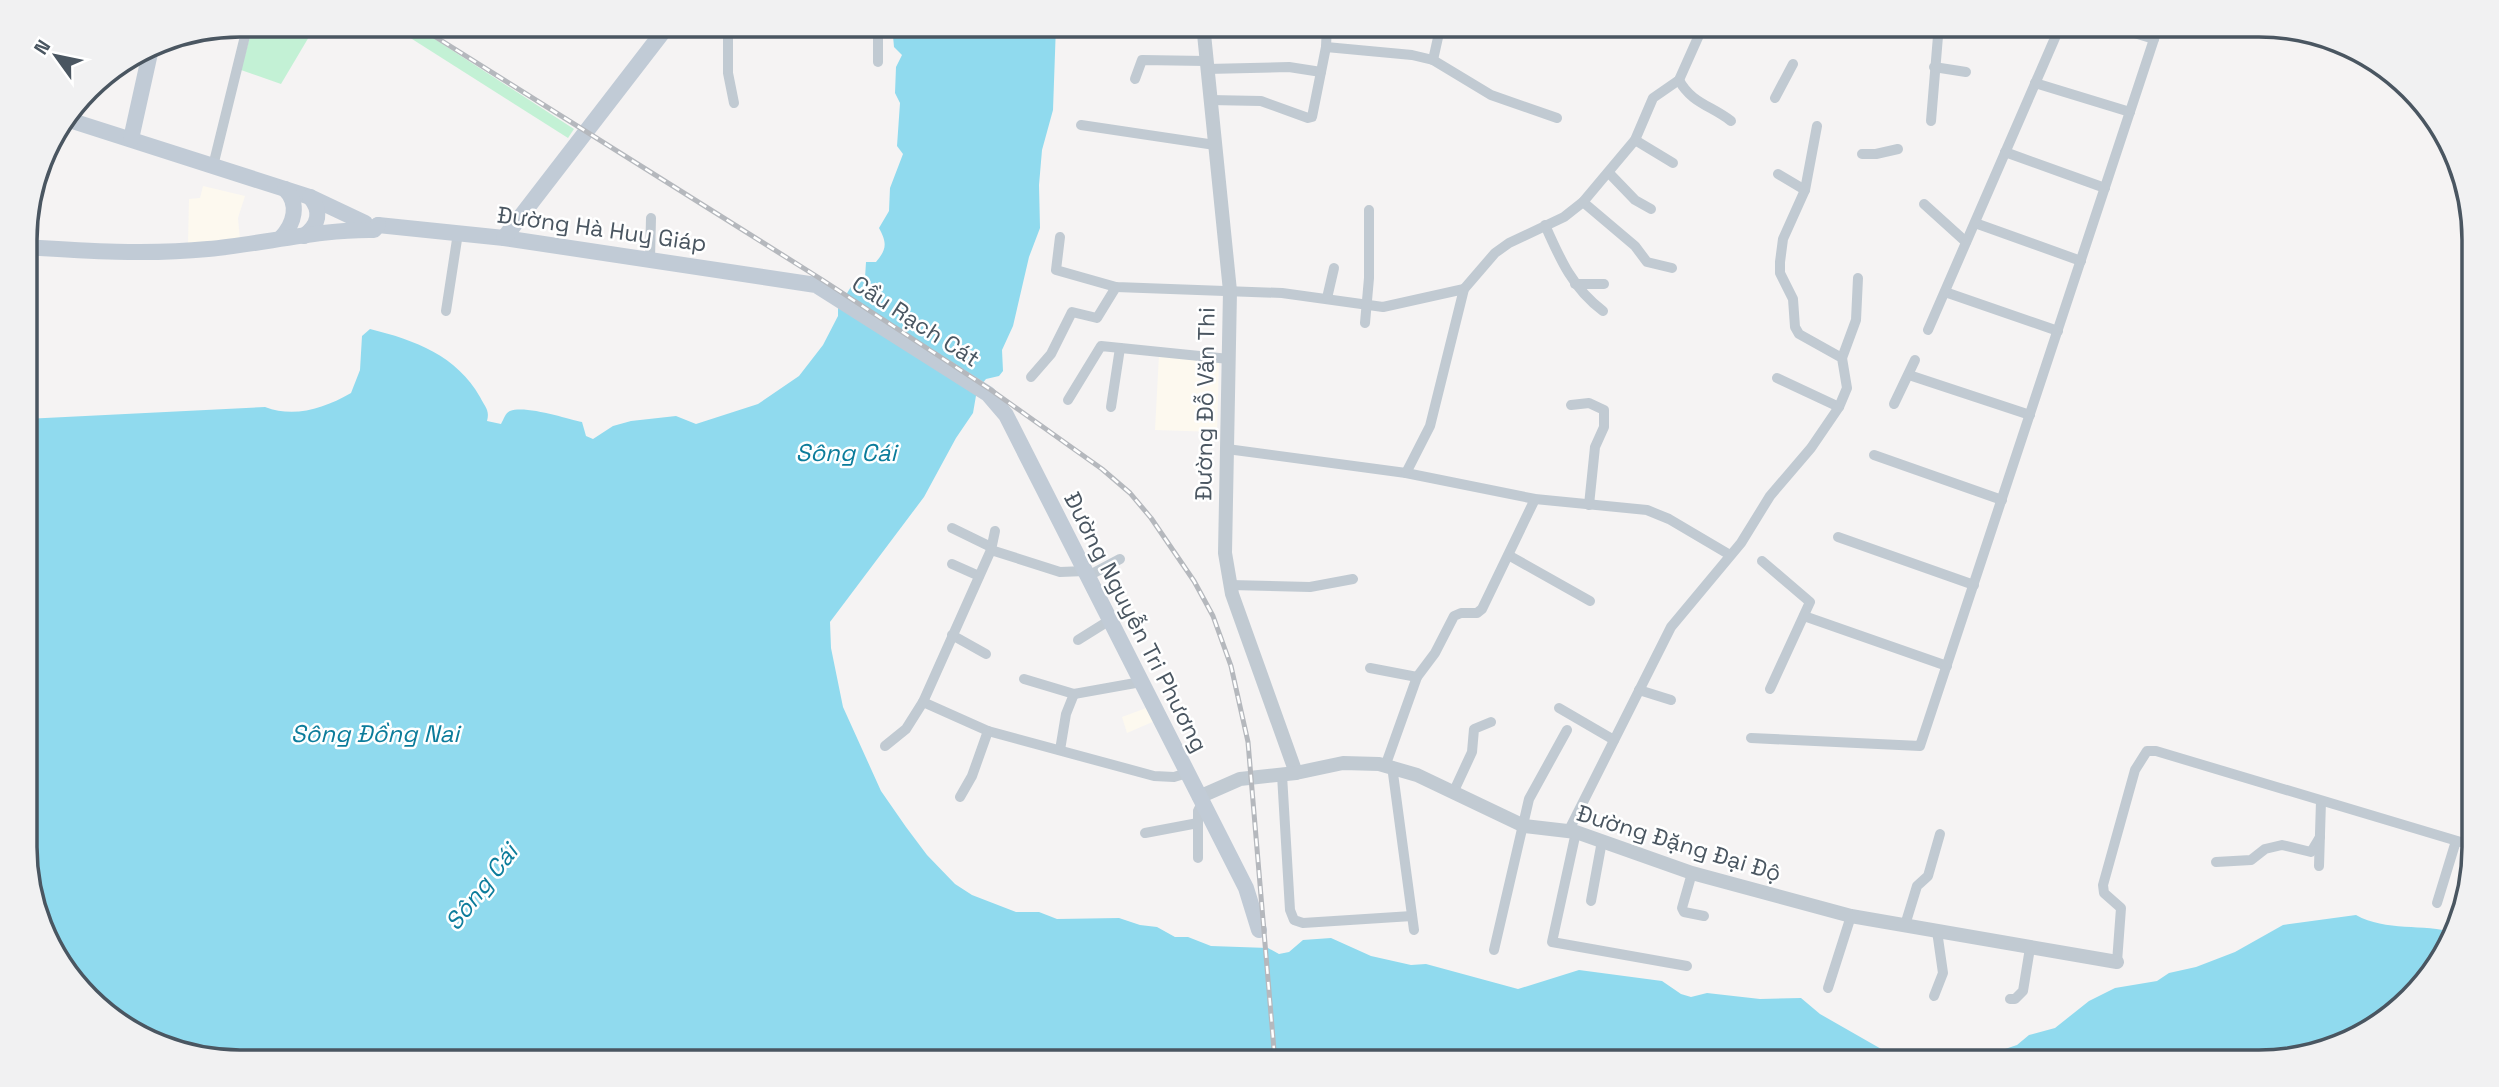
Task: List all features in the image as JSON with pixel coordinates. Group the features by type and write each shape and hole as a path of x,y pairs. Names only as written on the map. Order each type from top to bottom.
{"main road":[{"path":"504,238 659,37"},
{"path":"131,139 149,59"},
{"name":"Đường Hà Huy Giáp","path":"75,122 310,197 369,226 504,238 650,258 820,286"},
{"path":"281,238 289,228 294,213 293,198 285,189"},
{"path":"304,236 317,221 318,212 310,197"},
{"path":"37,247 162,251 210,249 369,226"},
{"name":"Cầu Rạch Cát","path":"820,286 988,394"},
{"name":"Đường Nguyễn Tri Phương","path":"988,394 1006,415 1239,875 1253,905 1256,930"}],"street":[{"path":"213,166 245,37"},
{"path":"728,37 728,73 734,103"},
{"path":"878,37 878,62"},
{"name":"Đường Đỗ Văn Thi","path":"1204,37 1230,291 1225,553 1230,585 1289,774"},
{"path":"1210,100 1261,101 1308,118 1315,113 1326,37"},
{"path":"1433,60 1438,37"},
{"path":"1406,473 1430,425 1464,289 1494,253 1564,217 1583,202 1635,140 1653,98 1679,80 1698,37"},
{"path":"1931,121 1937,37"},
{"path":"1928,330 2055,37"},
{"path":"1751,738 1920,746 2154,39 2147,37"},
{"path":"1326,47 1412,55 1433,60 1492,95 1557,118"},
{"path":"1135,79 1142,60 1289,67 1321,72"},
{"path":"1775,98 1793,64"},
{"path":"1934,67 1966,72"},
{"path":"1679,80 1694,101 1716,109 1731,121"},
{"path":"2035,83 2130,112"},
{"path":"1081,125 1215,145"},
{"path":"1817,126 1805,190 1783,239 1780,273 1793,299 1799,334 1842,358"},
{"path":"1635,140 1673,163"},
{"path":"1862,154 1885,153 1898,149"},
{"path":"2005,152 2105,188"},
{"path":"1609,173 1635,200 1651,209"},
{"path":"1778,174 1805,190"},
{"path":"1583,202 1635,246 1647,262 1672,268"},
{"path":"1924,204 1966,242"},
{"path":"1365,323 1368,305 1369,210"},
{"path":"650,258 651,218"},
{"path":"1975,223 2081,261"},
{"path":"1545,225 1562,266 1588,300 1603,311"},
{"path":"446,312 458,233"},
{"path":"1060,237 1056,270 1116,286 1327,298 1368,305 1392,305 1449,290 1464,289"},
{"path":"1327,298 1334,268"},
{"path":"1687,966 1552,942 1572,832 1614,740 1671,627 1730,555 1769,496 1811,448 1839,407 1847,388 1842,358 1856,320 1858,278"},
{"path":"1575,284 1604,284"},
{"path":"1031,377 1051,354 1072,312 1097,318 1116,286"},
{"path":"1945,292 2058,331"},
{"path":"1068,400 1098,347 1229,359"},
{"path":"1111,407 1120,348"},
{"path":"1894,404 1915,360"},
{"path":"1909,375 2030,415"},
{"path":"1777,378 1839,407"},
{"path":"1570,405 1589,402 1605,410 1604,427 1595,447 1589,505"},
{"path":"1227,449 1406,473 1535,499 1647,510 1669,519 1730,555"},
{"path":"1874,455 2002,500"},
{"path":"1414,930 1389,763 1417,677 1435,653 1454,616 1480,611 1510,556 1535,499"},
{"path":"952,528 991,548 1060,572 1086,574 1119,559"},
{"path":"885,746 906,729 923,702 991,548 995,531"},
{"path":"1838,537 1974,584"},
{"path":"1510,556 1590,601"},
{"path":"1762,561 1810,602 1770,689"},
{"path":"952,564 979,576"},
{"path":"1230,585 1310,587 1353,579"},
{"path":"1804,616 1947,666"},
{"path":"1078,640 1110,620"},
{"path":"953,635 986,654"},
{"path":"1370,668 1417,677"},
{"path":"1024,679 1073,694 1141,682"},
{"path":"1639,690 1671,700"},
{"path":"1060,750 1066,714 1073,694"},
{"path":"923,702 988,731 1154,776 1174,777 1187,773"},
{"path":"1559,708 1614,740"},
{"path":"1453,793 1472,752 1474,729 1492,722"},
{"path":"1494,950 1529,799 1567,730"},
{"path":"960,797 972,776 988,731"},
{"path":"2117,962 2121,908 2104,892 2104,885 2135,770 2147,751 2462,843"},
{"name":"Đường Đặng Đại Độ","path":"1201,800 1240,779 1289,774 1354,762 1389,763 1524,826 1572,832 1692,873 1851,916 2117,962"},
{"path":"1289,774 1290,910 1294,920 1303,923 1412,916"},
{"path":"1198,858 1201,800"},
{"path":"2319,866 2321,801"},
{"path":"1145,833 1198,823"},
{"path":"1905,925 1917,886 1928,876 1940,834"},
{"path":"2216,862 2252,860 2265,849 2282,845 2311,852 2320,837"},
{"path":"1591,901 1602,841"},
{"path":"2437,904 2456,841"},
{"path":"1692,873 1682,908 1684,912 1704,916"},
{"path":"1828,988 1851,916"},
{"path":"1934,996 1943,973 1937,932"},
{"path":"2010,999 2015,999 2023,991 2030,948"}],"shaded area":[{"path":"203,186 245,196 238,218 240,239 188,244 189,199 200,198"},
{"path":"1159,355 1219,362 1217,432 1155,430"},
{"path":"1149,707 1157,720 1127,733 1122,717"}],"green space":[{"path":"250,37 309,37 281,84 241,70"},
{"path":"409,37 432,37 574,129 568,138"}],"water":[{"name":"Sông Đồng Nai","path":"893,37 1056,37 1053,110 1042,150 1039,185 1040,228 1029,257 1013,326 1002,350 1003,371 999,376 986,379 977,390 973,413 924,497 830,622 831,648 843,707 881,791 927,855 955,884 972,895 1016,912 1039,912 1057,919 1119,918 1157,927 1175,937 1188,937 1211,946 1268,948 1279,954 1289,952 1303,940 1331,938 1371,956 1411,965 1426,964 1518,989 1579,970 1662,981 1681,994 1691,997 1707,993 1760,999 1801,998 1820,1014 1883,1050 226,1050 162,1035 138,1023 96,991 64,949 52,925 38,874 37,418 265,407 287,412 308,410 351,393 360,370 362,336 370,329 403,338 447,360 471,383 487,411 487,421 501,424 510,411 536,411 582,422 586,436 593,439 613,426 631,421 676,416 696,424 758,404 799,376 823,345 838,316 838,308 852,285 865,278 866,262 876,262 884,249 879,228 889,211 890,188 903,154 897,146 900,103 895,93 896,67 902,55 894,47"},
{"path":"2356,915 2380,924 2444,930 2435,949 2403,991 2361,1023 2312,1043 2273,1050 2002,1050 2017,1045 2029,1035 2055,1028 2089,1001 2115,988 2157,981 2169,973 2196,967 2235,952 2283,925"}],"railway":[{"path":"436,37 824,281 991,390 1102,469 1130,493 1151,518 1194,581 1213,616 1231,666 1248,742 1274,1050"}],"water label":[{"name":"Sông Cái","path":"846,452"},
{"name":"Sông Cái","path":"481,887"}]}
